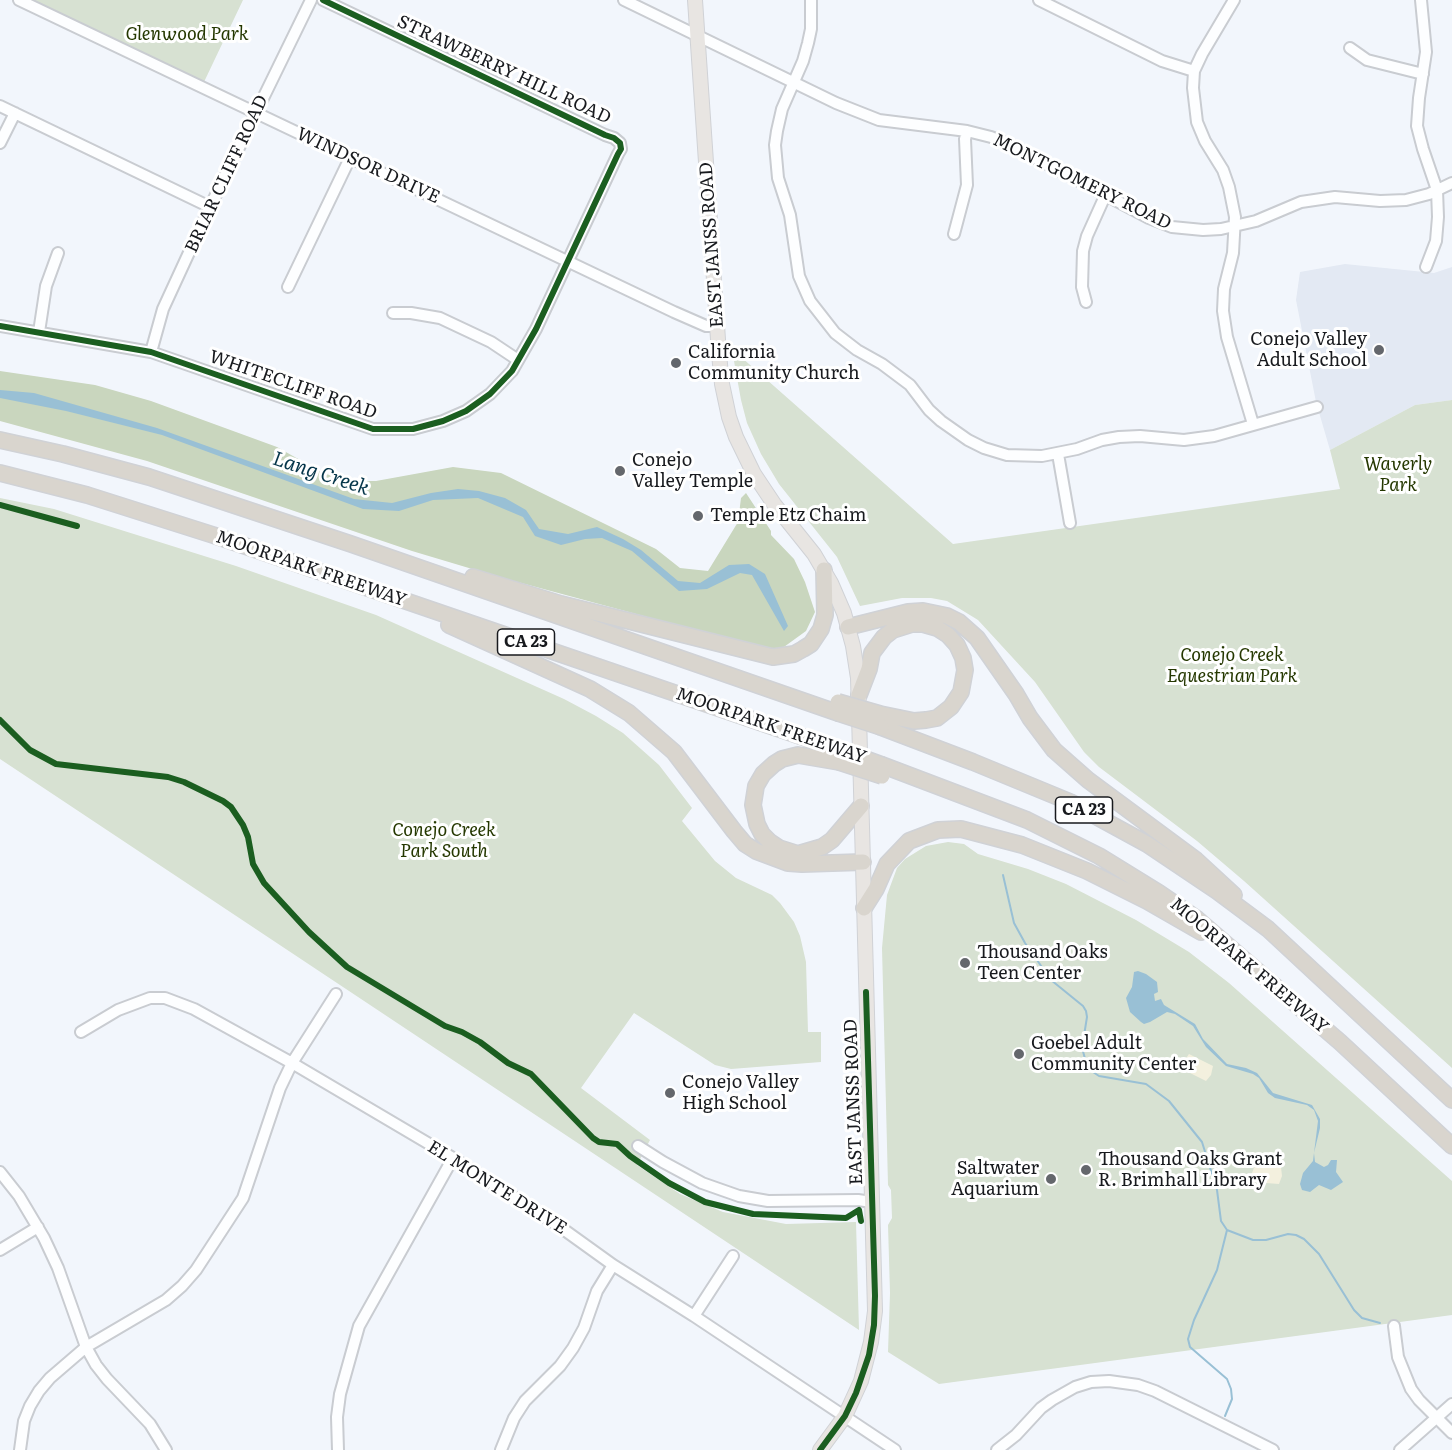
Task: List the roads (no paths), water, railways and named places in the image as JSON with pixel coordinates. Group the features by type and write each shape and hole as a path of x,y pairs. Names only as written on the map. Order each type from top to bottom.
{"highway":[{"name":"MOORPARK FREEWAY","path":"0,440 149,477 351,544 608,634 880,721 1070,802 1147,844 1268,929 1452,1100"},
{"name":"MOORPARK FREEWAY","path":"0,473 87,495 213,535 1027,820 1107,861 1197,919 1340,1042 1452,1146"},
{"path":"213,535 312,574 414,610 590,689 644,724 674,753 728,825 745,844 756,851 777,860 802,864 863,862"},
{"path":"351,544 561,604 773,657 794,654 803,650 811,644 821,629 825,615 824,570"},
{"path":"848,627 908,612 923,611 942,614 959,622 977,638 1054,750 1088,780 1196,860 1268,929"},
{"path":"858,695 869,669 872,654 884,637 893,630 912,624 923,624 937,628 957,645 965,670 961,692 951,707 937,718 880,721"},
{"path":"839,756 798,755 782,759 765,771 756,786 753,805 757,824 762,834 770,842 779,848 798,854 822,847 832,840 861,806"},
{"path":"864,908 876,889 887,864 901,847 928,832 950,828 961,829 1022,845 1087,871 1147,901 1241,957"}],"main road":[{"name":"EAST JANSS ROAD","path":"695,0 724,396 740,446 762,487 804,540 824,570 837,596 848,627 856,662 875,1296 872,1342 861,1382 845,1416 820,1450"}],"street":[{"name":"WINDSOR DRIVE","path":"19,0 706,326 718,326"},
{"name":"BRIAR CLIFF ROAD","path":"151,352 164,309 210,207 311,0"},
{"name":"STRAWBERRY HILL ROAD","path":"322,0 614,138 620,143 621,150 567,261"},
{"name":"MONTGOMERY ROAD","path":"624,0 836,103 879,120 967,131 991,137 1017,148 1149,218 1172,226 1203,230 1235,226 1293,205 1322,198 1394,202 1429,194 1452,183"},
{"path":"811,0 809,36 803,61 782,109 777,130 778,177 790,215 800,276 815,307 835,333 857,350 897,374 910,385 929,410 941,421 968,440 1007,455 1034,456 1058,454 1119,437 1197,439 1317,407"},
{"path":"1039,0 1162,61 1194,71"},
{"path":"1234,0 1194,71 1193,88 1197,122 1205,141 1223,170 1229,187 1235,226 1233,253 1224,289 1223,311 1227,337 1253,424"},
{"path":"1421,0 1426,43 1417,126 1437,190 1438,229 1434,248 1426,267"},
{"path":"1350,48 1367,60 1424,74"},
{"path":"0,106 210,207"},
{"path":"0,143 15,113"},
{"path":"954,234 967,185 965,139 967,131"},
{"path":"288,287 350,158"},
{"path":"1086,302 1082,286 1083,251 1087,236 1105,196"},
{"path":"39,332 46,286 58,253"},
{"name":"WHITECLIFF ROAD","path":"0,326 151,352 363,428 412,429 430,425 466,411 490,394 512,371 536,329 567,261"},
{"path":"393,313 426,314 440,318 491,342 518,360"},
{"path":"1058,454 1070,523"},
{"path":"20,1450 24,1421 39,1390 50,1378 86,1347 166,1300 196,1270 243,1198 280,1088 292,1063 336,994"},
{"name":"EL MONTE DRIVE","path":"81,1032 134,1002 150,998 165,998 194,1009 292,1063 453,1158 895,1450"},
{"path":"638,1146 702,1183 739,1196 768,1201 872,1202"},
{"path":"338,1450 337,1417 340,1394 359,1326 453,1158"},
{"path":"0,1172 19,1196 38,1227 58,1268 86,1347 101,1372 150,1424 166,1450"},
{"path":"0,1250 38,1227"},
{"path":"694,1316 734,1256"},
{"path":"501,1450 514,1418 525,1401 560,1366 573,1348 584,1328 597,1291 613,1265"},
{"path":"1394,1326 1398,1357 1405,1378 1419,1400 1452,1433"},
{"path":"997,1450 1057,1396 1083,1385 1109,1381 1138,1385 1155,1391 1273,1450"},
{"path":"1400,1450 1452,1404"}],"water":[{"path":"0,390 34,393 157,428 354,499 392,503 458,489 479,491 505,498 526,510 539,529 568,534 597,527 623,539 641,550 678,581 700,583 729,565 749,564 765,574 788,626 784,631 752,575 740,573 707,589 679,591 632,551 602,538 585,539 561,545 535,536 523,517 478,498 433,500 399,511 363,509 162,435 66,411 0,398"},
{"path":"1138,971 1157,982 1158,992 1154,994 1155,1001 1161,999 1164,1005 1195,1024 1203,1039 1227,1064 1257,1073 1273,1093 1312,1105 1320,1119 1314,1153 1318,1121 1314,1110 1307,1105 1275,1098 1253,1074 1226,1066 1206,1047 1193,1026 1175,1014 1167,1012 1144,1024 1130,1012 1126,998 1132,987 1134,972"},
{"path":"1314,1153 1315,1162 1324,1167 1331,1160 1337,1160 1336,1172 1343,1182 1331,1190 1319,1185 1310,1192 1302,1190 1300,1184 1303,1173 1313,1161"}],"waterway":[{"name":"Lang Creek","path":"1003,875 1014,923 1025,943 1051,980 1086,1011 1082,1048 1086,1062 1093,1072 1099,1076 1146,1084 1169,1101 1202,1142 1217,1190 1221,1221 1227,1230 1217,1270 1194,1320 1188,1339 1190,1347 1227,1379 1232,1399 1225,1416"},
{"path":"1227,1230 1253,1240 1266,1240 1288,1234 1304,1239 1319,1254 1354,1310 1362,1318 1380,1323"}],"place":[{"name":"Conejo Valley Adult School","path":"1379,350"},
{"name":"California Community Church","path":"676,363"},
{"name":"Conejo Valley Temple","path":"620,471"},
{"name":"Temple Etz Chaim","path":"698,516"},
{"name":"Thousand Oaks Teen Center","path":"965,963"},
{"name":"Goebel Adult Community Center","path":"1019,1054"},
{"name":"Conejo Valley High School","path":"670,1093"},
{"name":"Thousand Oaks Grant R. Brimhall Library","path":"1086,1170"},
{"name":"Saltwater Aquarium","path":"1051,1179"}],"park label":[{"name":"Glenwood Park","path":"187,35"},
{"name":"Waverly Park","path":"1398,475"},
{"name":"Conejo Creek Equestrian Park","path":"1232,666"},
{"name":"Conejo Creek Park South","path":"444,841"}]}
